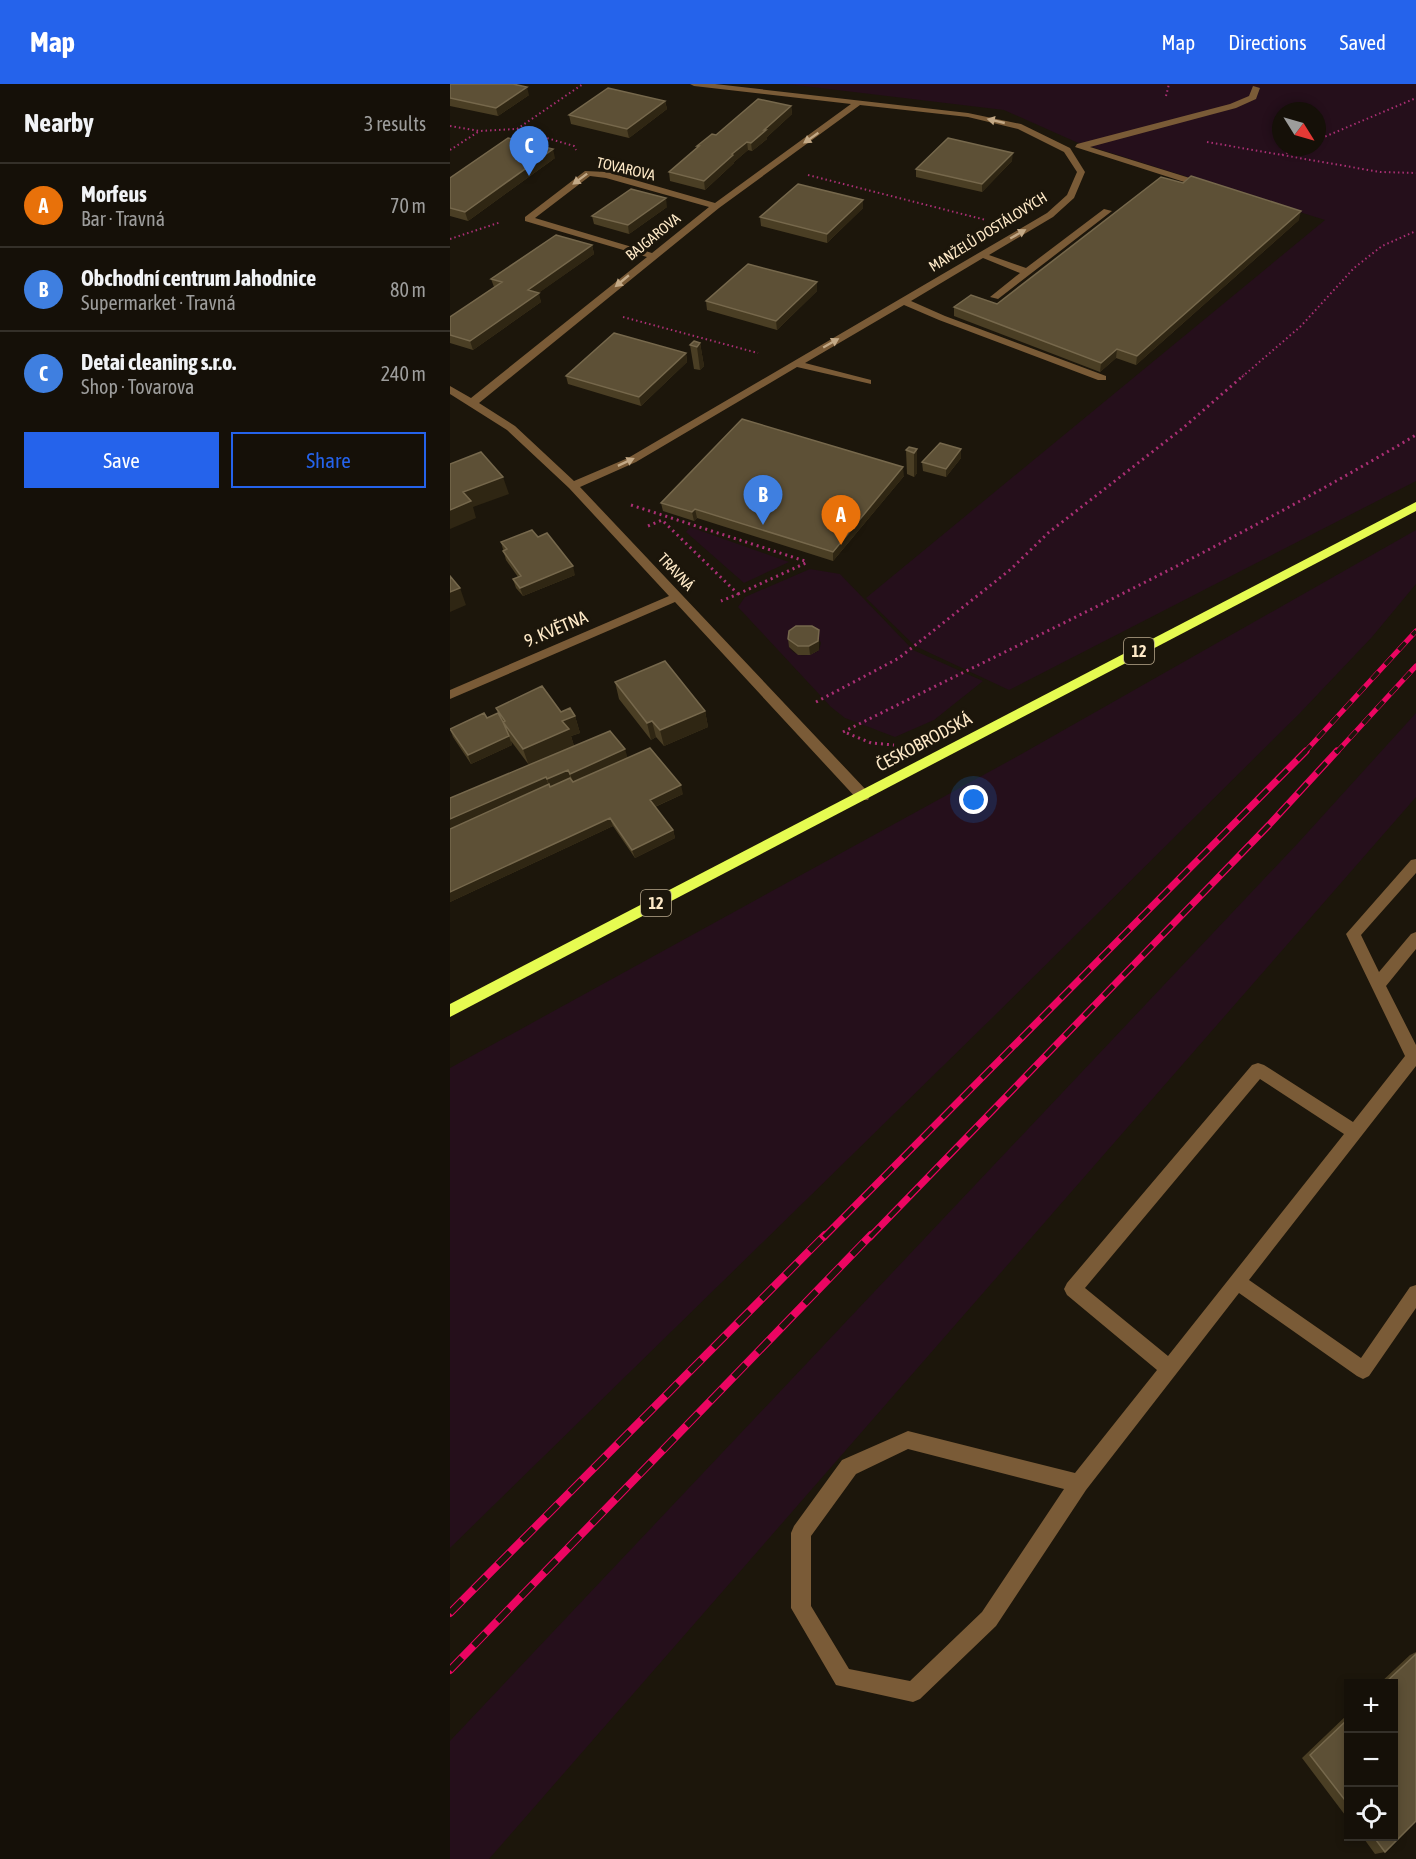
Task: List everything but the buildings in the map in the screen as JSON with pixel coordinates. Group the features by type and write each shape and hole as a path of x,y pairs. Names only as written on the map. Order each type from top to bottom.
{"main road":[{"name":"ČESKOBRODSKÁ","path":"450,1011 1416,506"}],"street":[{"path":"694,84 968,115 1021,127 1068,150 1233,106 1253,97 1256,88"},
{"name":"BAJGAROVA","path":"473,402 716,206 858,103"},
{"path":"1080,147 1210,188"},
{"name":"MANŽELŮ DOSTÁLOVÝCH","path":"573,486 632,460 1050,215 1071,196 1081,172 1068,150"},
{"name":"TOVAROVA","path":"528,219 588,173 607,175 716,206"},
{"path":"995,297 1107,211"},
{"path":"528,219 652,256"},
{"path":"982,255 1027,272"},
{"path":"904,301 942,318 1102,378"},
{"path":"796,364 867,382"},
{"name":"TRAVNÁ","path":"450,390 473,402 511,428 573,486 863,796"},
{"name":"9. KVĚTNA","path":"450,695 677,597"},
{"path":"1079,1483 908,1440 849,1467 801,1533 801,1608 843,1677 913,1692 989,1619 1079,1483 1415,1055 1353,934 1416,864"},
{"path":"1378,985 1416,938"},
{"path":"1169,1368 1073,1289 1258,1070 1355,1132"},
{"path":"1237,1281 1363,1370 1416,1293"}],"path":[{"path":"516,129 584,84"},
{"path":"1326,136 1416,98"},
{"path":"450,126 479,132 516,129 574,146 588,173"},
{"path":"450,150 479,132"},
{"path":"1205,142 1272,153"},
{"path":"1287,156 1380,172 1416,173"},
{"path":"772,166 1025,230"},
{"path":"450,238 496,223 528,219"},
{"path":"823,710 815,702 899,658 1011,569 1048,533 1183,428 1301,326 1354,268 1382,246 1416,231"},
{"path":"590,308 796,364"},
{"path":"816,746 1219,544 1364,466 1416,435"},
{"path":"629,504 808,562 720,602"},
{"path":"644,529 662,520 738,594"},
{"path":"837,724 844,731 871,743 898,745"}],"shaded area":[{"path":"787,84 1416,84 1416,481 1009,690 915,646 866,598 1325,220 1076,142 1004,110"},
{"path":"690,527 789,562 744,583 686,532"},
{"path":"1416,530 1416,584 1372,637 1300,713 450,1548 450,1068 1018,756"},
{"path":"810,569 840,574 913,650 983,681 934,720 895,737 845,718 831,707 738,607 745,597","holes":["819,639 821,643 819,650 807,655 799,655 789,647 790,640"]},
{"path":"1416,713 1416,797 489,1859 450,1859 450,1741 1299,842"}],"railway":[{"path":"1304,753 1416,631"},
{"path":"1336,753 1416,666"},
{"path":"824,1237 1306,751"},
{"path":"870,1237 1269,825 1337,751"},
{"path":"450,1613 825,1235"},
{"path":"450,1670 871,1235"}],"place":[{"name":"Detai cleaning s.r.o.","path":"529,176"},
{"name":"Obchodní centrum Jahodnice","path":"763,525"},
{"name":"Morfeus","path":"841,545"}]}
